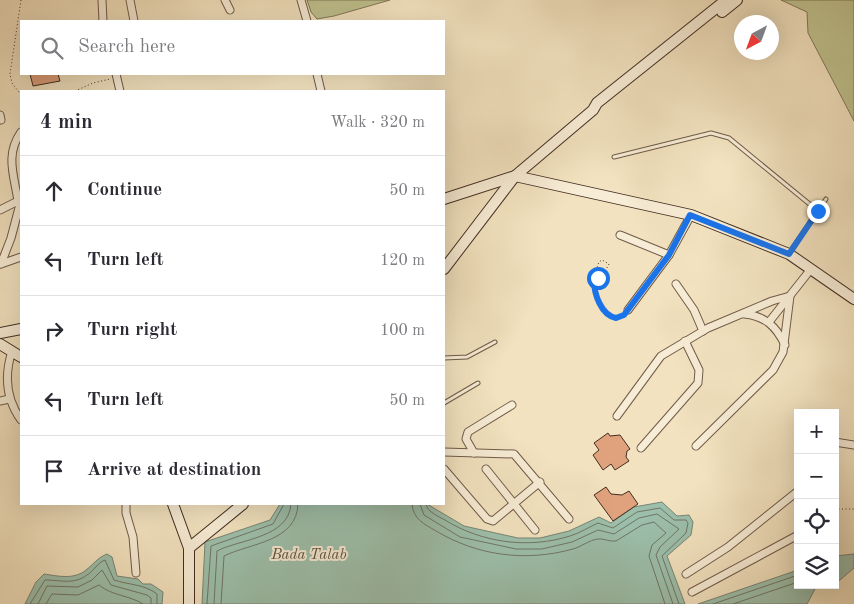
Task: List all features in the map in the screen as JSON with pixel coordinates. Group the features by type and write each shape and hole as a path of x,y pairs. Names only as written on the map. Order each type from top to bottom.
{"main road":[{"path":"445,268 515,176 593,110 597,103 726,0"},
{"path":"593,110 601,108 737,0"},
{"path":"445,199 515,176 690,215 789,254 854,299"},
{"path":"0,332 20,329"},
{"path":"0,344 20,356"},
{"path":"173,505 189,548 188,604"},
{"path":"189,548 242,505"}],"street":[{"path":"102,0 103,20"},
{"path":"130,0 134,20"},
{"path":"225,0 230,10"},
{"path":"302,0 307,20"},
{"path":"116,75 120,90"},
{"path":"317,75 321,90"},
{"path":"1,264 9,245 20,203 11,148 20,134"},
{"path":"0,210 20,203"},
{"path":"628,310 669,255 690,215"},
{"path":"620,235 669,255"},
{"path":"1,264 20,257"},
{"path":"769,322 811,269"},
{"path":"676,284 694,310 703,330"},
{"path":"617,416 661,356 703,330 772,301 790,296"},
{"path":"696,446 773,370 785,345 790,296"},
{"path":"744,314 756,316 769,322 778,331 785,345"},
{"path":"641,448 698,383 699,370 685,341"},
{"path":"12,351 7,386 9,399 20,418"},
{"path":"0,401 9,399"},
{"path":"474,452 466,440 468,432 512,405"},
{"path":"839,443 854,445"},
{"path":"445,452 514,454 540,482 569,520"},
{"path":"486,469 535,530"},
{"path":"445,470 487,519 493,521 498,519 540,482"},
{"path":"686,574 728,547 794,495"},
{"path":"126,505 126,513 133,537 136,573"},
{"path":"692,592 794,537"}],"lane":[{"path":"614,157 712,133 721,134 729,138 818,211"},
{"path":"789,254 826,199"},
{"path":"445,358 467,357 495,342"},
{"path":"445,402 478,383"}],"path":[{"path":"20,0 10,74 12,83 20,94"},
{"path":"78,90 116,75"},
{"path":"594,280 607,268 609,264 607,262 602,260 599,262 594,280 594,290 606,313 616,318 624,315 628,310"},
{"path":"839,509 854,509"}],"shaded area":[{"path":"307,0 390,0 317,19 311,12"},
{"path":"781,0 854,0 854,121 808,33 807,12"}],"water":[{"name":"Bada Talab","path":"662,502 677,516 689,515 693,522 691,535 667,556 685,604 202,604 205,542 270,520 279,505 429,505 464,526 518,538 540,538 569,531 599,517 611,523 634,507"},
{"path":"107,554 112,557 117,576 138,579 143,584 151,584 163,592 162,604 25,604 36,582 44,574 55,576 76,575"},
{"path":"854,554 854,568 839,580 839,556"},
{"path":"794,571 794,589 815,589 807,604 698,604"}],"building":[{"path":"30,75 58,75 60,81 33,86"},
{"path":"608,433 610,436 620,435 630,449 627,451 626,457 629,461 615,470 611,464 603,470 593,455 599,450 594,443"},
{"path":"606,487 611,494 622,495 629,491 638,504 613,521 594,495"}],"route":[{"path":"598,278 594,280 594,290 606,313 616,318 624,315 669,255 690,215 789,254 818,211"}]}
